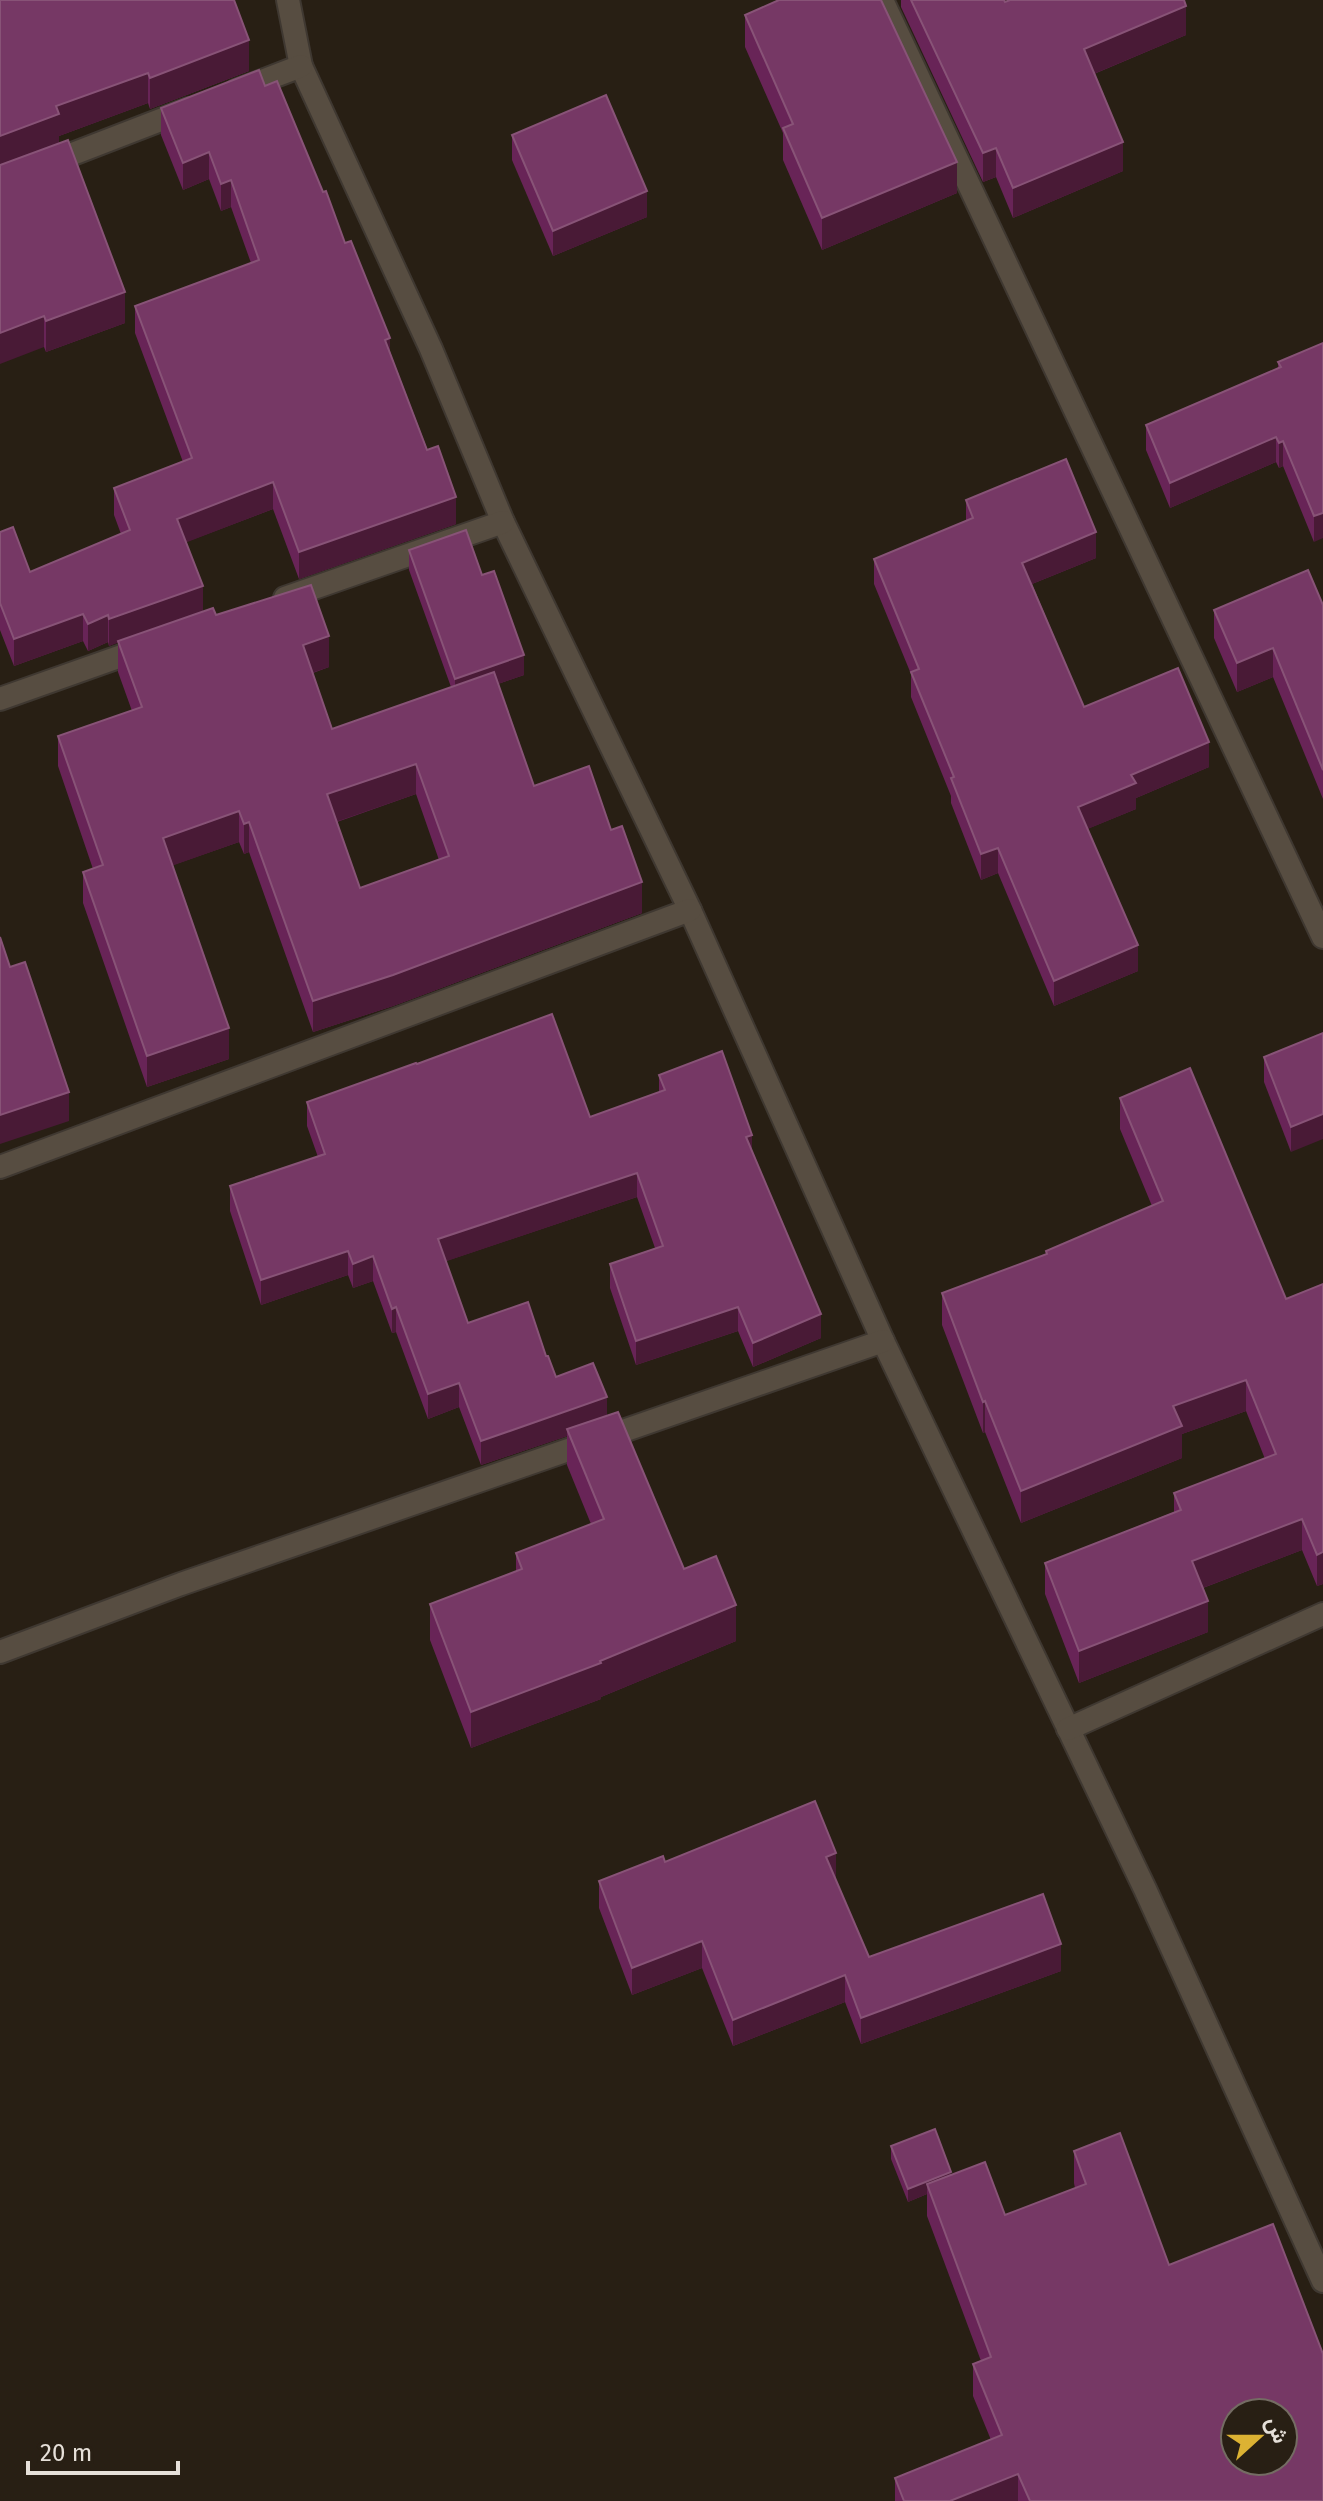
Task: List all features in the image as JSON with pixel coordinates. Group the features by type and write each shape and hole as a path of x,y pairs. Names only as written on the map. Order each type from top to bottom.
{"street":[{"path":"288,0 301,66 431,349 503,522 690,910 883,1341 1145,1889 1323,2281"},
{"path":"882,0 1323,937"},
{"path":"0,182 301,66"},
{"path":"266,605 503,522"},
{"path":"0,699 163,642"},
{"path":"0,1167 690,910"},
{"path":"0,1652 181,1584 883,1341"},
{"path":"1068,1729 1323,1614"}],"building":[{"path":"0,0 234,0 249,40 150,78 148,73 56,106 59,114 0,136"},
{"path":"779,0 881,0 957,162 822,218 783,128 793,124 745,15"},
{"path":"911,0 1184,0 1186,6 1084,49 1123,142 1013,188 996,148 983,153"},
{"path":"259,70 265,86 277,81 323,192 326,191 345,243 351,241 390,338 385,340 427,450 438,446 456,497 299,552 273,482 177,519 203,586 109,619 108,615 88,624 83,614 14,639 0,603 0,532 13,527 30,572 130,530 114,488 192,458 135,306 259,260 231,180 221,184 209,152 183,163 161,108"},
{"path":"606,95 647,191 553,231 512,135"},
{"path":"68,140 125,292 46,321 44,316 0,333 0,165"},
{"path":"1323,343 1323,513 1314,516 1283,441 1279,443 1276,437 1170,483 1146,425 1281,367 1278,362"},
{"path":"1066,459 1096,532 1022,563 1084,707 1178,668 1209,742 1131,775 1136,783 1078,807 1138,945 1054,981 998,848 981,854 951,778 954,777 911,672 919,669 874,559 973,518 966,500"},
{"path":"466,530 482,575 494,571 524,655 455,679 409,550"},
{"path":"1308,570 1323,605 1323,770 1273,648 1237,663 1214,610"},
{"path":"311,585 329,636 303,645 332,729 494,672 534,786 589,766 611,830 622,826 642,882 393,975 313,1001 249,822 244,824 239,811 163,838 229,1028 147,1056 83,872 103,865 58,736 142,707 118,641 213,608 216,615","holes":["416,764 449,856 360,888 327,794"]},
{"path":"0,937 10,967 25,962 69,1092 0,1115"},
{"path":"552,1014 590,1117 665,1090 659,1075 722,1051 752,1135 746,1137 821,1314 753,1343 738,1307 636,1341 610,1264 663,1246 637,1173 438,1239 468,1323 528,1302 556,1377 593,1363 607,1397 481,1441 459,1383 428,1394 396,1307 392,1309 373,1256 353,1264 348,1251 261,1280 230,1186 325,1154 307,1102"},
{"path":"1323,1033 1323,1114 1291,1127 1264,1057"},
{"path":"1190,1068 1286,1299 1323,1284 1323,1552 1317,1555 1302,1519 1192,1561 1208,1601 1079,1651 1045,1563 1181,1510 1174,1493 1276,1454 1246,1380 1173,1406 1182,1426 1021,1491 942,1293 1047,1254 1046,1251 1163,1201 1120,1098"},
{"path":"618,1412 684,1569 716,1556 736,1605 601,1663 471,1712 430,1604 522,1569 516,1553 604,1519 567,1429"},
{"path":"815,1801 836,1853 826,1857 869,1957 1043,1894 1061,1944 861,2018 845,1975 733,2020 702,1941 632,1968 599,1881 663,1856 665,1862"},
{"path":"935,2129 951,2172 908,2189 891,2146"},
{"path":"1120,2133 1169,2265 1273,2224 1323,2354 1323,2501 1030,2501 1018,2474 950,2501 904,2501 895,2478 1002,2435 973,2364 991,2357 927,2184 985,2162 1005,2215 1086,2184 1074,2151"}]}
